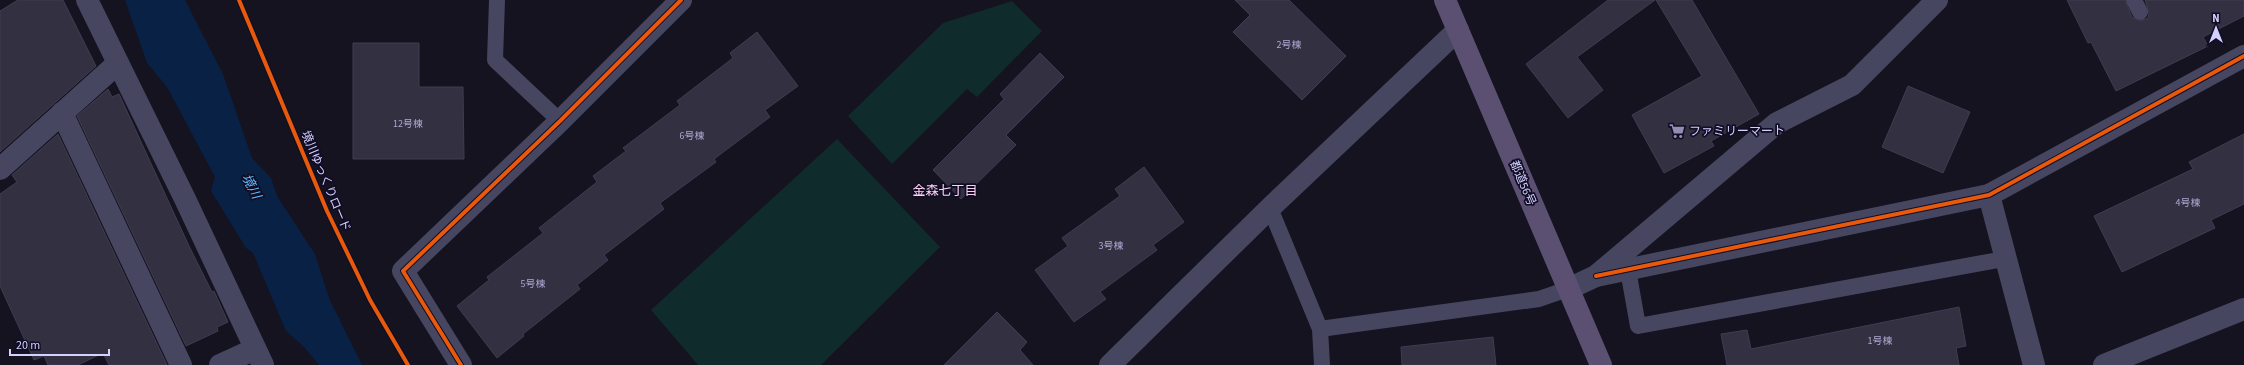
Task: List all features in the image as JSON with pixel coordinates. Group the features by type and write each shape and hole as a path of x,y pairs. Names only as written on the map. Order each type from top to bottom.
{"main road":[{"name":"都道56号","path":"1445,0 1601,365"}],"street":[{"path":"87,0 117,64 186,201 259,357 220,365"},
{"path":"461,365 403,271 560,122 682,0"},
{"path":"1596,276 1777,123 1852,85 1932,2"},
{"path":"1110,365 1270,208 1458,30"},
{"path":"1568,289 1596,276 1989,195 2244,56"},
{"path":"0,169 117,64"},
{"path":"62,113 181,365"},
{"path":"1989,195 2004,258 2034,365"},
{"path":"2104,365 2244,309"}],"lane":[{"path":"497,0 495,60 560,122"},
{"path":"1270,208 1320,329 1322,365"},
{"path":"1628,270 1638,326 2004,258"},
{"path":"1320,329 1539,299 1568,289"}],"green space":[{"path":"1012,1 1042,31 977,97 967,89 892,164 848,116 943,23"},
{"path":"837,139 940,247 821,365 698,365 651,310"}],"water":[{"name":"境川","path":"125,0 185,0 223,74 252,158 271,178 277,196 315,254 329,298 362,365 319,365 304,347 286,331 253,253 246,248 211,191 215,177 167,87 147,63"}],"building":[{"path":"18,0 63,0 96,66 0,152 0,11"},
{"path":"1235,0 1289,0 1346,56 1302,100 1233,32 1250,15"},
{"path":"1608,0 1655,0 1577,57 1603,90 1568,118 1526,64"},
{"path":"1656,0 1692,0 1759,114 1711,141 1714,146 1664,173 1632,115 1702,76"},
{"path":"2067,0 2125,0 2132,17 2140,21 2148,18 2149,13 2145,0 2244,0 2244,16 2203,37 2208,46 2116,91 2091,42 2088,43"},
{"path":"757,32 798,86 765,110 770,117 714,159 716,162 660,203 664,209 604,255 608,260 577,285 580,289 523,334 524,336 497,358 457,306 489,280 487,277 543,233 539,228 597,182 593,176 626,151 623,148 680,105 677,101 733,58 730,53"},
{"path":"353,43 419,43 419,87 463,87 464,159 353,159"},
{"path":"1040,53 1064,77 1006,135 1016,145 961,199 933,170 1004,99 1000,94"},
{"path":"1908,86 1970,112 1943,173 1882,147"},
{"path":"108,89 112,97 119,94 189,246 212,292 214,291 228,322 217,327 218,331 186,346 77,116"},
{"path":"58,134 167,365 109,365 103,353 78,365 48,365 44,356 34,360 0,286 0,194 17,182 12,175"},
{"path":"2244,134 2244,204 2211,220 2215,228 2122,272 2094,216 2193,169 2189,162"},
{"path":"1144,167 1184,222 1153,245 1157,250 1100,292 1106,299 1074,322 1035,270 1068,246 1062,238 1120,196 1115,189"},
{"path":"1959,307 1966,346 1956,348 1959,365 1727,365 1721,334 1747,330 1751,349"},
{"path":"997,312 1027,342 1020,350 1033,365 944,365"},
{"path":"1493,337 1496,365 1402,365 1401,347"}],"cycle path":[{"name":"境川ゆっくりロード","path":"239,0 327,211 370,300 408,365"},
{"path":"461,365 403,271 560,121 681,0"},
{"path":"1596,276 1989,195 2244,56"}],"place":[{"name":"ファミリーマート","path":"1677,131"}],"district":[{"name":"金森七丁目","path":"945,190"}]}
